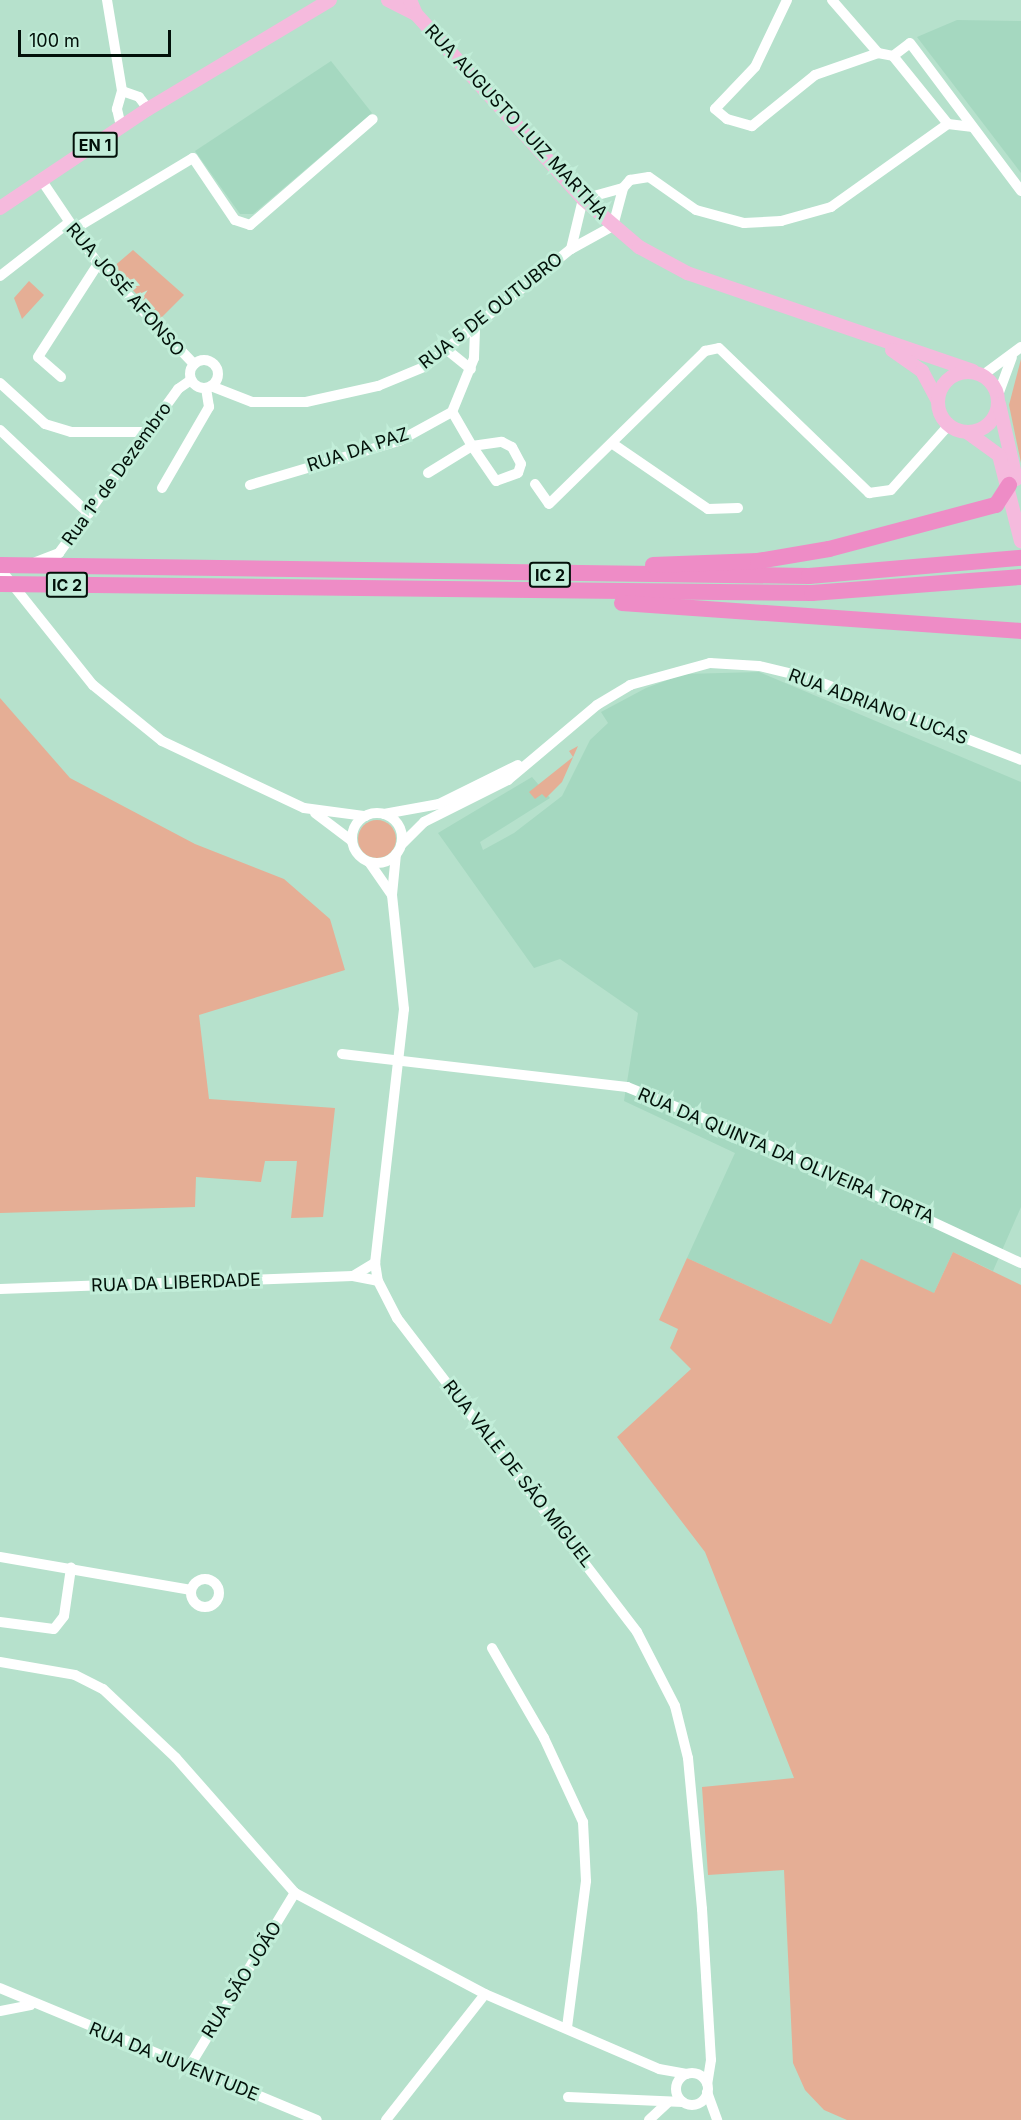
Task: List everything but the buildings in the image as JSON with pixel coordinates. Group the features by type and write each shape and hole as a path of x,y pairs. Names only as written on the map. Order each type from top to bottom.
{"highway":[{"path":"562,575 758,561 829,549 996,506 1017,489"},
{"name":"IC 2","path":"1,573 120,568 562,575 809,576 1021,558"},
{"name":"IC 2","path":"1,573 135,585 561,594 812,593 1021,577"},
{"path":"561,594 629,604 1021,631"}],"main road":[{"name":"RUA AUGUSTO LUIZ MARTHA","path":"388,0 416,14"},
{"name":"RUA AUGUSTO LUIZ MARTHA","path":"410,0 416,14 584,199 613,226 687,273 881,342 978,373"},
{"name":"EN 1","path":"0,208 148,109 322,1"},
{"name":"RUA AUGUSTO LUIZ MARTHA","path":"881,342 922,371 938,401"},
{"path":"1017,489 999,454 967,432 949,425 938,401 945,382 978,373 998,399 1017,489 1019,534"},
{"path":"967,432 985,427 998,399"}],"street":[{"path":"107,0 122,91 117,109 122,126"},
{"path":"788,0 755,67 715,109 727,119 752,126 815,75 878,53 893,56 948,124 971,127"},
{"path":"831,0 878,53"},
{"path":"893,56 910,43 1021,191"},
{"path":"122,91 139,97 148,109"},
{"path":"0,276 69,227 193,158 235,220 250,225 373,119"},
{"path":"613,226 623,188 630,180 650,177 696,210 744,224 812,216 857,192 948,124"},
{"name":"RUA JOSÉ AFONSO","path":"42,181 69,227 98,264 194,364"},
{"path":"584,199 623,188"},
{"name":"RUA 5 DE OUTUBRO","path":"571,249 584,199"},
{"name":"RUA 5 DE OUTUBRO","path":"191,380 236,398 265,404 306,402 378,386 424,367 571,249 613,226"},
{"path":"61,377 38,357 98,264"},
{"path":"428,473 472,446 502,442 512,447 520,464 518,473 496,481 472,446 452,412 471,369 475,327"},
{"path":"978,373 1012,357 1021,347"},
{"path":"535,484 549,504 613,444 705,351 719,348 730,353 817,448 869,493 891,490 949,425"},
{"path":"446,350 471,369"},
{"path":"998,399 1012,357"},
{"path":"191,380 194,364 208,360 236,398"},
{"path":"162,489 209,407 209,387 218,371"},
{"name":"Rua 1º de Dezembro","path":"1,573 59,553 151,432 178,389 191,380"},
{"path":"0,383 45,424 71,432 151,432"},
{"name":"RUA DA PAZ","path":"250,485 399,441 452,412"},
{"path":"0,430 89,514"},
{"path":"613,444 708,509 738,508"},
{"path":"1,573 62,647 116,707 162,741 312,811 352,841 357,854 369,862 384,862 398,850 397,823 384,814 365,816 312,811"},
{"name":"RUA ADRIANO LUCAS","path":"398,850 424,822 481,797 521,764 630,685 681,668 718,663 808,678 1016,759 1021,768"},
{"name":"RUA ADRIANO LUCAS","path":"384,814 439,804 521,764"},
{"path":"352,841 365,816"},
{"name":"RUA VALE DE SÃO MIGUEL","path":"398,850 392,895 404,968 400,1057 375,1263 378,1281 397,1318 542,1502 637,1632 675,1706 689,1770 710,2050 707,2088"},
{"name":"RUA VALE DE SÃO MIGUEL","path":"369,862 392,895"},
{"name":"RUA DA QUINTA DA OLIVEIRA TORTA","path":"342,1054 400,1057 627,1087 809,1164 1021,1263"},
{"name":"RUA DA LIBERDADE","path":"352,1276 375,1263"},
{"name":"RUA DA LIBERDADE","path":"0,1289 352,1276 378,1281"},
{"path":"0,1557 191,1590"},
{"path":"0,1622 54,1629 64,1616 71,1568"},
{"path":"492,1648 544,1738 583,1822 586,1881 567,2027"},
{"path":"0,1662 75,1675 104,1689 176,1758 295,1893 485,1994 567,2027 659,2069 690,2074 707,2088 716,2120"},
{"name":"RUA SÃO JOÃO","path":"189,2067 295,1893"},
{"name":"RUA DA JUVENTUDE","path":"0,1988 30,2005 317,2120"},
{"path":"386,2120 485,1994"},
{"path":"0,2011 30,2005"},
{"path":"649,2120 667,2104 676,2088 710,2050"},
{"path":"659,2069 688,2103 716,2120"},
{"path":"568,2097 667,2104 688,2103 707,2088"}],"shaded area":[{"path":"957,20 1021,21 1021,173 917,37"},
{"path":"331,61 372,113 253,214 240,214 195,151"},
{"path":"133,250 184,295 160,319 112,268"},
{"path":"29,281 44,295 22,319 14,298"},
{"path":"1021,359 1021,463 1009,405"},
{"path":"759,672 1021,782 1021,1207 993,1271 953,1252 934,1293 831,1324 687,1258 735,1153 624,1101 638,1013 560,959 534,968 438,833 532,777 550,798 480,842 483,850 514,833 562,796 590,740 608,723 601,712 646,688 684,674"},
{"path":"0,698 70,778 195,844 284,879 330,919 345,970 199,1015 209,1099 335,1108 323,1217 291,1218 297,1161 265,1161 261,1182 196,1177 195,1207 0,1213"},
{"path":"578,746 562,782 546,798 542,794 535,799 529,792 573,757 569,751"},
{"path":"377,820 384,821 390,826 395,832 395,846 390,852 384,857 377,858 370,857 364,852 359,846 358,839 359,832 364,826 370,821"},
{"path":"953,1252 1021,1285 1021,2120 847,2120 824,2110 805,2090 793,2063 784,1870 708,1875 702,1787 794,1778 705,1552 617,1437 691,1369 670,1348 678,1329 659,1320 687,1258 831,1324 861,1259 934,1293"}]}
